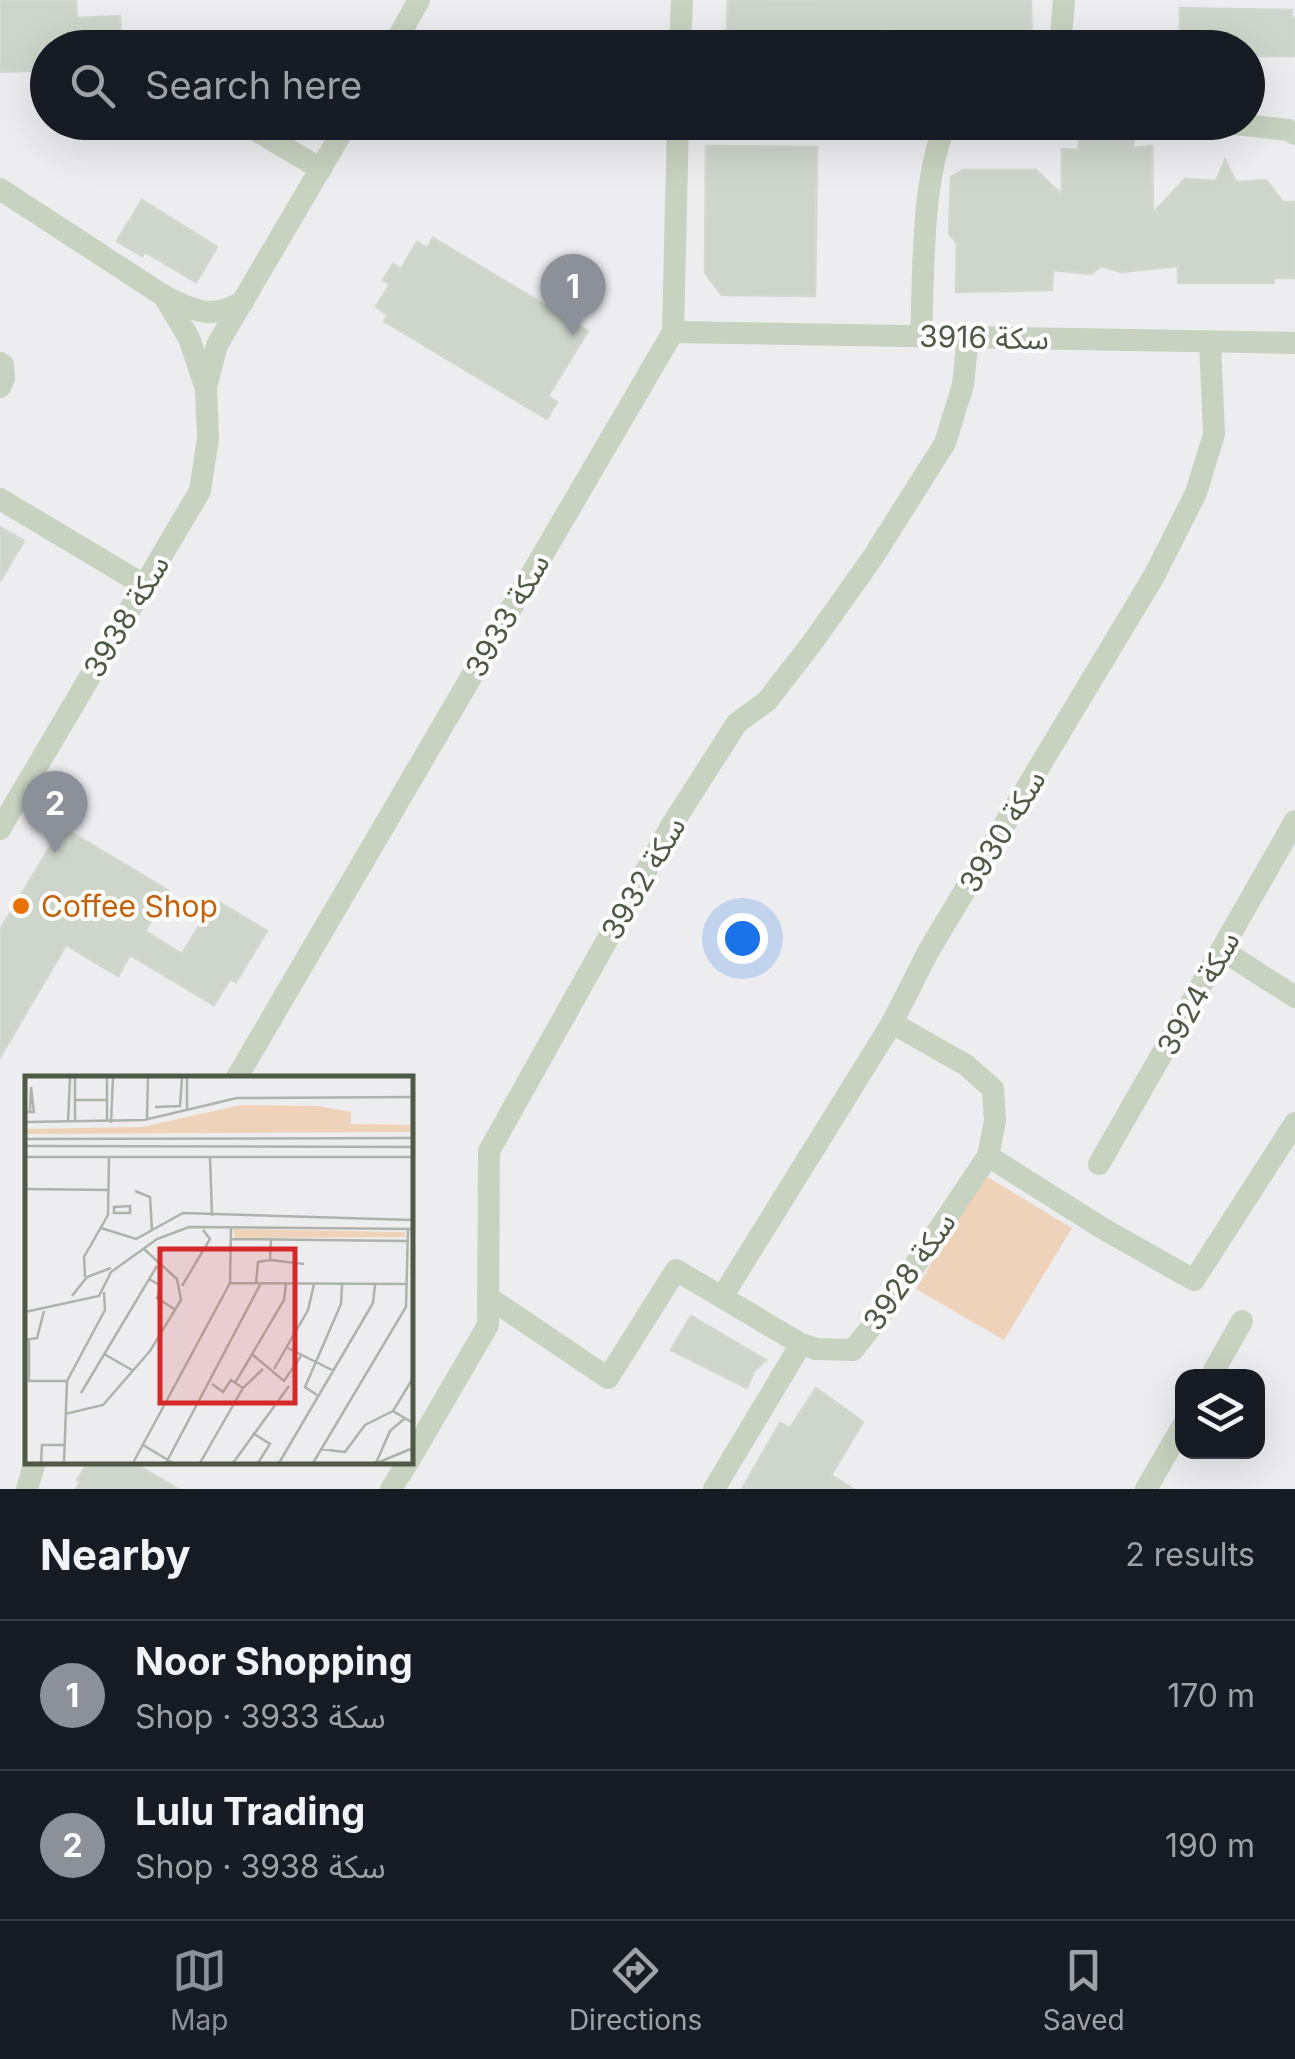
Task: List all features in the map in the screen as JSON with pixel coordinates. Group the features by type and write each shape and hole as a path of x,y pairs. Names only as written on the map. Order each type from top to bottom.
{"street":[{"path":"402,30 420,0"},
{"path":"681,30 682,0"},
{"path":"1062,30 1064,0"},
{"path":"1265,127 1295,134"},
{"path":"272,140 321,169"},
{"name":"سكة 3938","path":"206,389 218,344 338,140"},
{"name":"سكة 3933","path":"238,1076 673,332 678,140"},
{"path":"922,335 924,253 939,140"},
{"name":"سكة 3938","path":"0,189 164,296 206,314 243,302"},
{"name":"سكة 3938","path":"0,829 200,491 208,438 206,389 189,338 164,296"},
{"name":"سكة 3916","path":"673,332 1295,343"},
{"name":"سكة 3932","path":"412,1455 488,1325 489,1150 671,826 737,724 767,701 874,557 945,443 963,385 968,336"},
{"name":"سكة 3930","path":"722,1298 892,1023 930,950 1154,576 1196,493 1214,434 1210,342"},
{"path":"0,363 4,378 0,387"},
{"path":"0,499 144,585"},
{"name":"سكة 3924","path":"1100,1164 1295,821"},
{"path":"1222,950 1295,998"},
{"path":"892,1023 966,1065 993,1090 994,1121 988,1156 1194,1280 1295,1122"},
{"name":"سكة 3928","path":"800,1344 816,1349 853,1350 888,1307 988,1156"},
{"path":"488,1297 608,1378 676,1270 800,1344 714,1489"},
{"path":"1215,1369 1242,1322"},
{"path":"1146,1489 1175,1440"},
{"path":"27,1489 34,1464"},
{"name":"سكة 3932","path":"391,1489 407,1464"}],"shaded area":[{"path":"984,1175 1072,1228 1004,1340 916,1289"}],"building":[{"path":"0,0 76,0 77,18 120,16 121,30 30,30 30,71 0,72"},
{"path":"728,0 1031,1 1032,30 727,30"},
{"path":"1180,8 1292,10 1295,56 1265,56 1265,30 1180,30"},
{"path":"1079,140 1134,140 1133,148 1152,146 1153,213 1185,179 1216,181 1225,160 1236,182 1266,180 1283,202 1295,202 1295,278 1274,278 1274,283 1178,283 1178,266 1121,272 1101,266 1091,274 1053,270 1052,290 956,292 957,243 949,234 951,177 963,170 1036,170 1062,195 1062,149 1079,150"},
{"path":"706,146 817,147 815,296 722,295 705,273"},
{"path":"142,200 217,247 196,282 145,252 142,256 117,241"},
{"path":"433,238 588,331 548,396 557,402 547,419 384,321 388,315 376,307 390,284 383,280 393,264 401,269 417,242 427,248"},
{"path":"0,527 24,541 0,581"},
{"path":"62,827 169,891 145,931 182,954 215,900 267,931 236,982 230,979 214,1005 130,955 118,976 66,945 0,1057 0,930"},
{"path":"691,1316 766,1360 754,1371 747,1388 671,1350"},
{"path":"816,1388 863,1422 831,1475 853,1489 742,1489 780,1423 790,1428"},
{"path":"87,1464 135,1464 178,1489 76,1489 80,1482 77,1480"}],"place":[{"name":"Noor Shopping","path":"573,336"},
{"name":"Lulu Trading","path":"55,853"},
{"name":"Coffee Shop","path":"21,906"}]}
